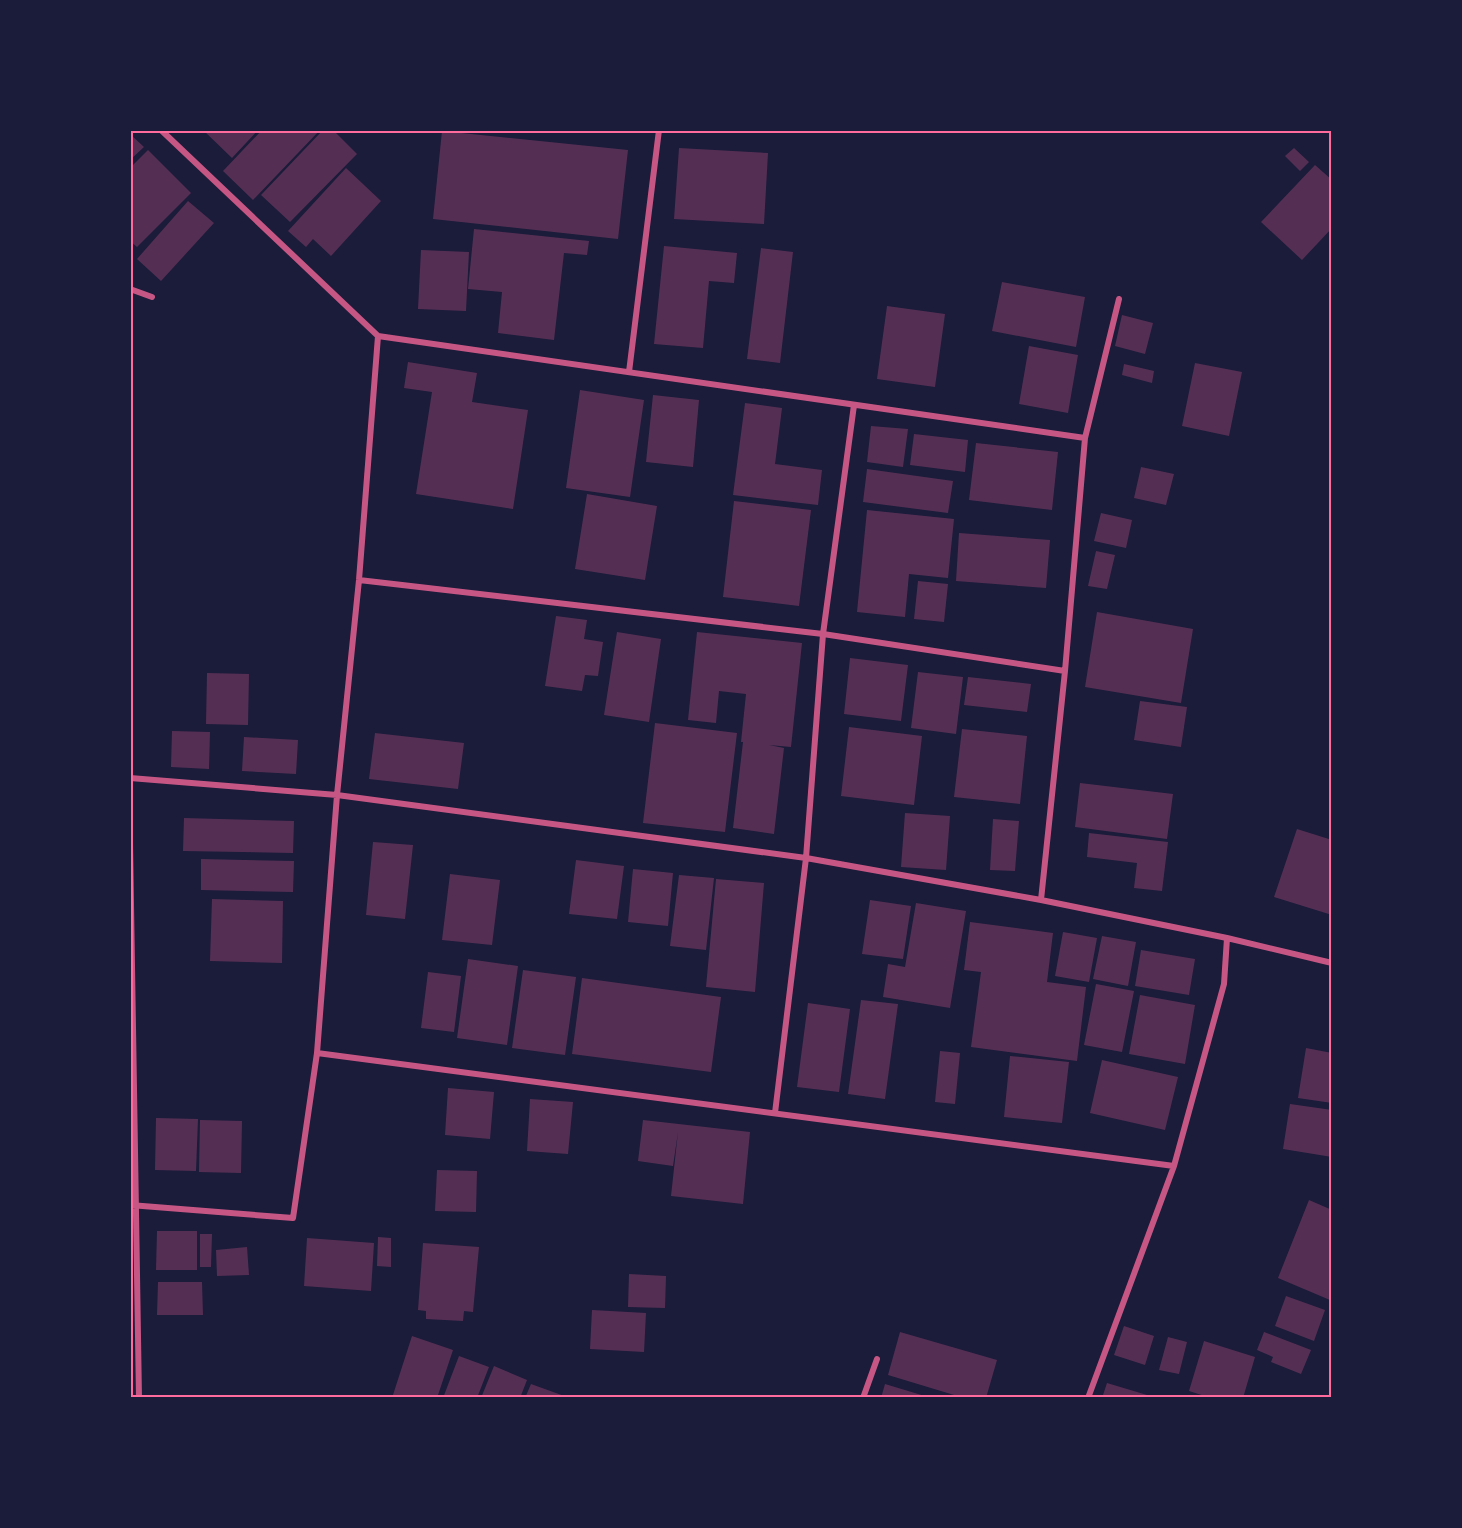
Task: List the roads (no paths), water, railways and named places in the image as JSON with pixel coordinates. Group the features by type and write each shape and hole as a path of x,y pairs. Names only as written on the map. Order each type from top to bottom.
{"street":[{"path":"161,130 378,336 1085,438"},
{"path":"629,372 659,130"},
{"path":"130,290 152,297"},
{"path":"1041,900 1065,671 1085,438 1119,299"},
{"path":"133,1205 293,1218 317,1053 337,795 359,580 378,336"},
{"path":"775,1113 806,858 823,634 854,405"},
{"path":"359,580 823,634 1065,671"},
{"path":"130,778 337,795 806,858 1041,900 1332,963"},
{"path":"130,842 133,1205 139,1398"},
{"path":"1088,1398 1174,1166 1224,984 1227,939"},
{"path":"317,1053 1174,1166"},
{"path":"863,1398 877,1359"}]}
